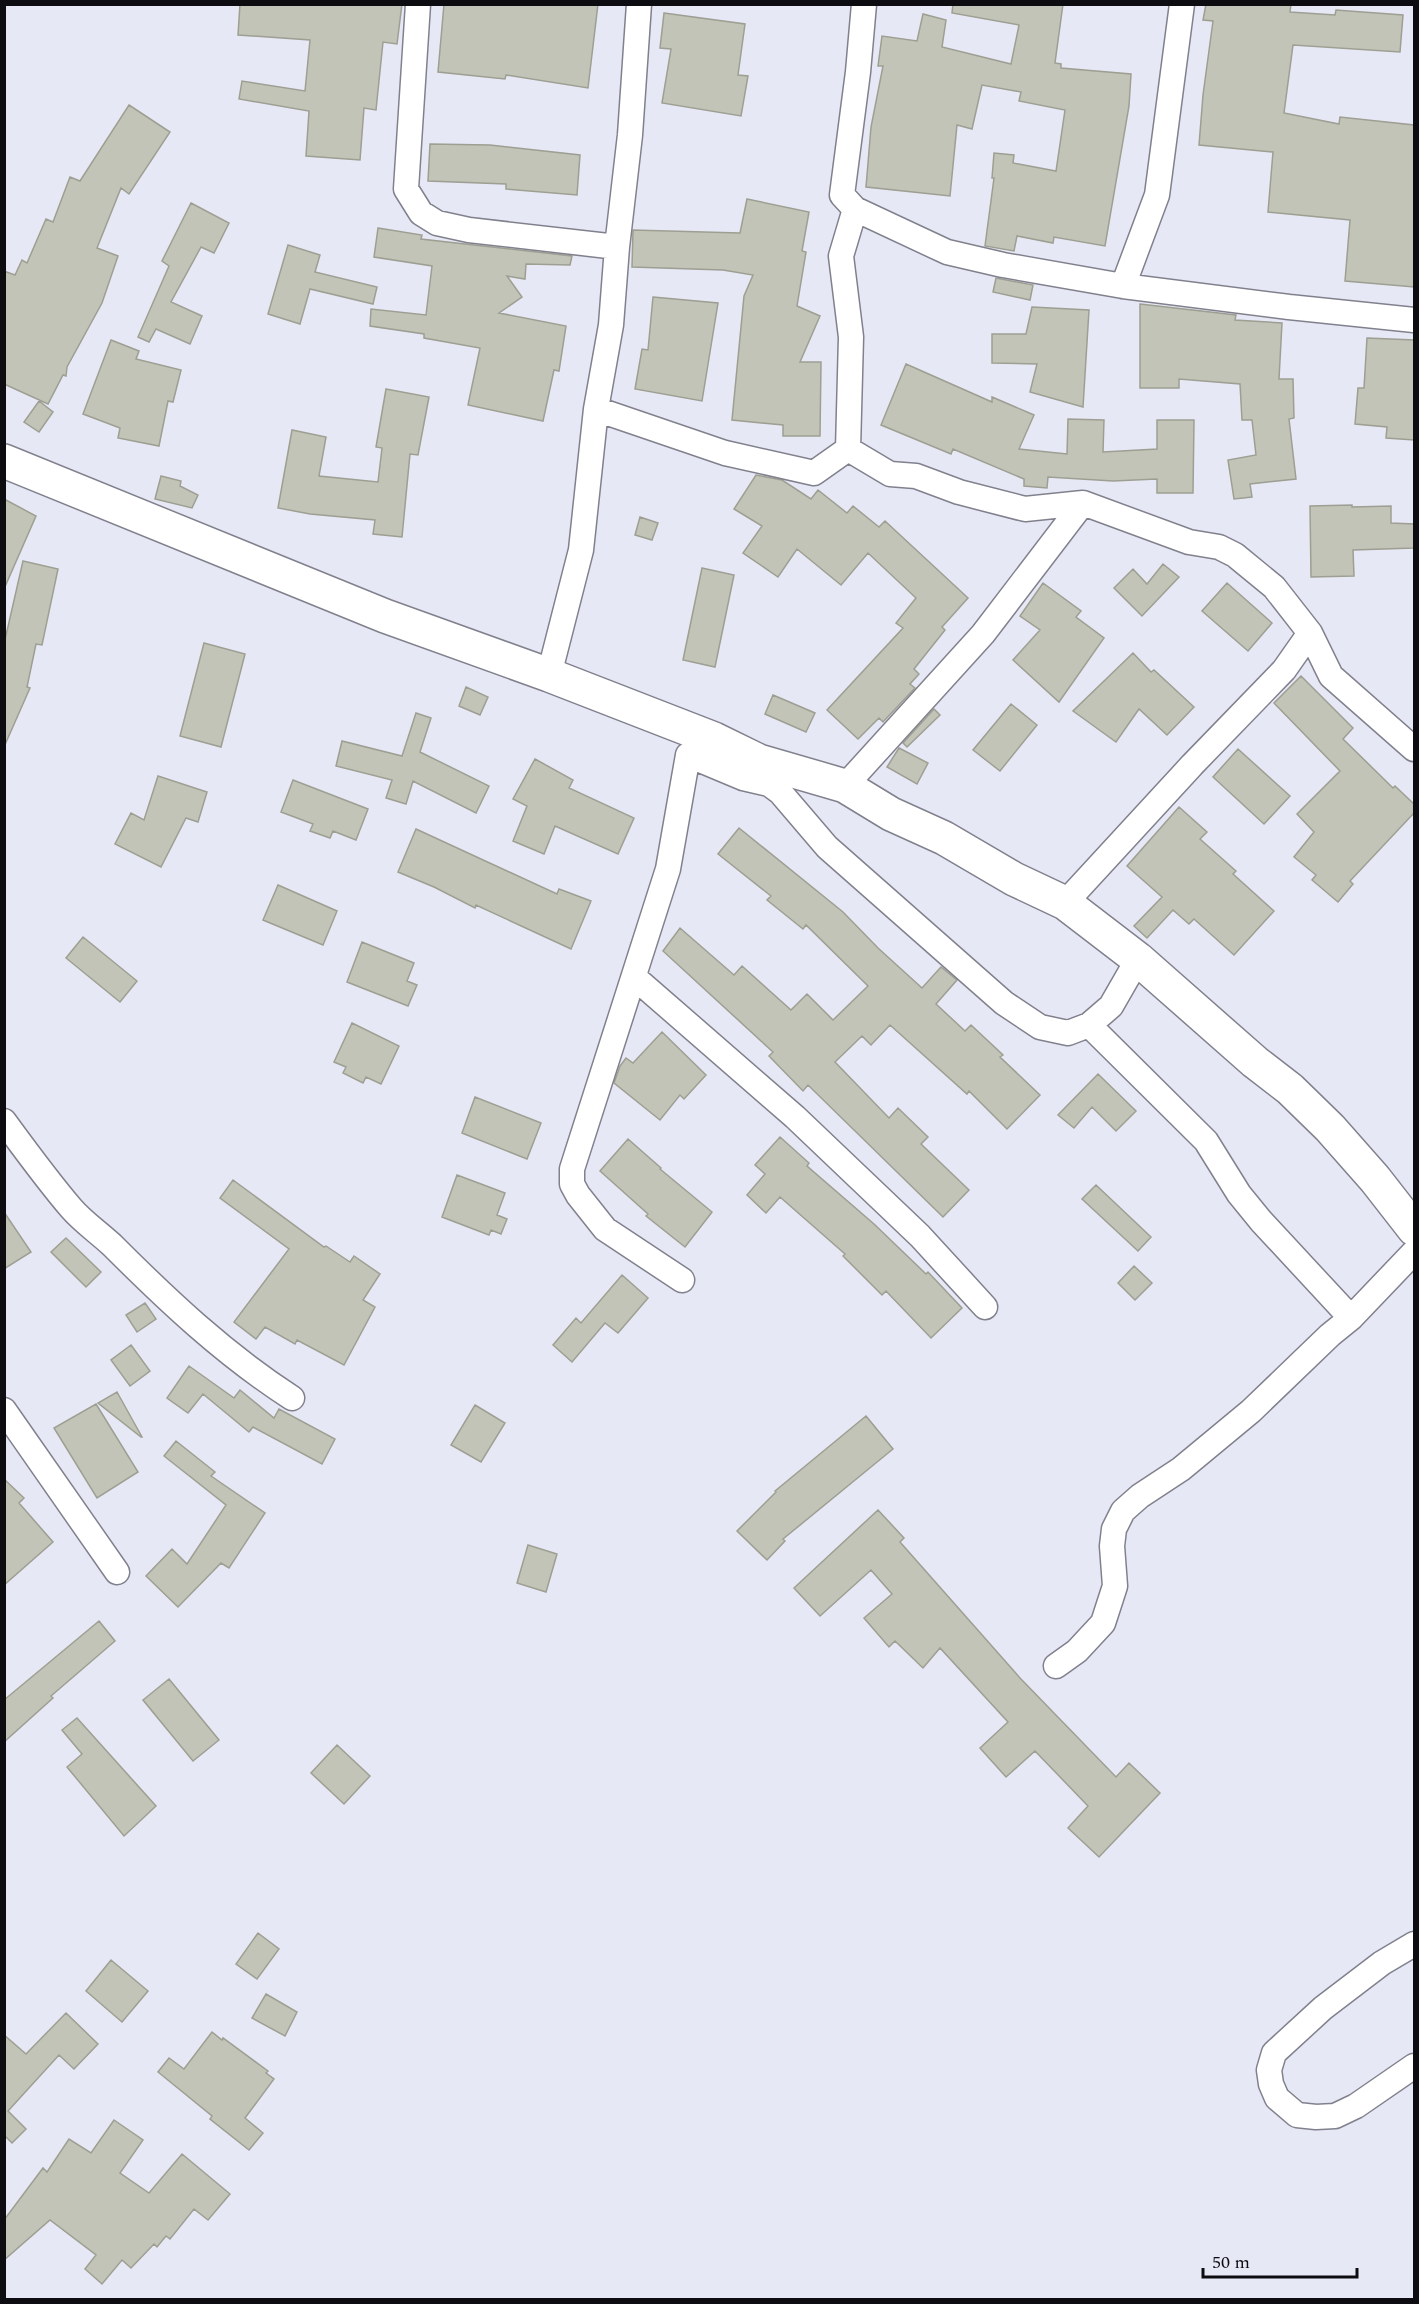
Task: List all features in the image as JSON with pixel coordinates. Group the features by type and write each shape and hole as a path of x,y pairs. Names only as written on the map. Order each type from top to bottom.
{"street":[{"path":"417,4 406,189 420,213 436,224 469,230 617,247"},
{"path":"549,675 581,550 596,409 611,325 630,135 639,4"},
{"path":"864,4 858,72 842,195 855,209 947,252 1002,265 1123,286 1414,320"},
{"path":"1123,286 1157,195 1182,4"},
{"path":"848,449 851,338 841,256 855,209"},
{"path":"596,409 725,453 814,473 848,449"},
{"path":"848,449 890,474 916,476 959,492 1025,508 1083,503 1189,542 1219,547 1235,555 1274,587 1310,633 1331,676 1414,749"},
{"path":"4,461 363,608 549,675 701,747 743,778 769,784 827,847 1004,1003 1040,1027 1068,1033 1089,1025 1111,1006 1138,959"},
{"path":"845,786 983,634 1083,503"},
{"path":"1065,903 1192,765 1284,670 1310,633"},
{"path":"701,747 845,786 891,814 944,838 1014,879 1065,903 1138,959 1255,1062 1290,1089 1337,1137 1414,1229"},
{"path":"682,1280 605,1229 572,1184 572,1169 668,869 701,747"},
{"path":"634,977 795,1117 920,1236 985,1307"},
{"path":"1089,1025 1206,1141 1239,1194 1261,1221 1351,1318"},
{"path":"4,1121 85,1223 103,1236 178,1311 265,1380 292,1398"},
{"path":"1056,1666 1077,1651 1103,1623 1115,1587 1112,1546 1114,1529 1123,1511 1140,1496 1181,1469 1251,1411 1330,1335 1351,1318 1414,1252"},
{"path":"4,1410 117,1572"},
{"path":"1414,1944 1382,1963 1323,2008 1274,2053 1269,2070 1271,2084 1277,2098 1297,2115 1316,2117 1335,2116 1356,2106 1414,2066"}],"building":[{"path":"240,4 402,4 397,44 383,42 376,110 364,108 360,160 306,156 309,111 239,99 242,81 305,91 310,40 238,35"},
{"path":"444,4 598,4 588,88 506,75 505,79 438,72"},
{"path":"953,4 1063,4 1055,63 1061,64 1061,68 1131,74 1129,106 1105,246 1054,237 1053,243 1017,236 1014,251 985,246 994,178 992,178 994,153 1014,155 1013,163 1056,171 1065,110 1019,101 1021,92 982,85 972,129 957,125 950,196 866,187 871,127 883,66 878,66 882,36 917,41 923,14 946,20 942,47 1011,64 1019,25 952,13"},
{"path":"1206,4 1291,4 1290,12 1335,15 1336,10 1403,15 1400,52 1293,45 1284,113 1339,124 1340,117 1414,125 1414,287 1345,281 1350,220 1268,212 1273,152 1199,145 1213,21 1203,20"},
{"path":"664,13 745,24 738,75 748,76 741,116 662,103 671,49 660,48"},
{"path":"129,105 170,132 129,194 121,188 97,248 118,256 102,303 67,367 66,376 63,375 48,404 4,384 4,271 15,275 22,260 27,263 46,219 53,222 70,177 80,181"},
{"path":"430,144 490,145 580,155 577,195 506,189 506,184 428,181"},
{"path":"747,199 809,212 802,251 806,252 797,306 820,316 800,362 821,362 820,436 783,436 783,425 732,420 744,296 753,275 723,270 632,267 633,230 740,233"},
{"path":"191,203 229,223 214,253 201,247 171,302 202,316 190,344 156,329 149,342 138,337 169,266 162,261"},
{"path":"378,228 422,235 421,239 572,256 570,265 526,264 525,279 507,276 522,297 499,313 566,326 559,371 554,370 543,421 468,405 480,348 424,338 424,334 370,326 371,309 426,315 432,266 374,257"},
{"path":"288,245 320,255 315,272 377,287 373,304 310,289 300,324 268,314"},
{"path":"996,278 1033,285 1030,300 993,292"},
{"path":"653,297 718,303 702,401 635,389 642,349 648,350"},
{"path":"1140,304 1236,315 1235,320 1282,323 1279,379 1293,379 1294,418 1289,419 1296,479 1250,484 1252,497 1234,499 1228,460 1256,455 1252,420 1242,420 1240,384 1179,379 1179,388 1140,388"},
{"path":"1032,307 1089,310 1083,407 1030,392 1037,364 992,363 992,334 1026,334"},
{"path":"1367,338 1414,340 1414,440 1386,438 1387,427 1355,424 1358,388 1364,388"},
{"path":"111,340 139,351 136,359 181,370 173,402 168,401 159,446 118,438 120,428 83,414"},
{"path":"906,364 992,402 992,397 1034,415 1019,449 1067,454 1068,419 1104,420 1103,452 1157,449 1157,420 1194,420 1193,493 1157,493 1157,479 1113,481 1048,477 1047,488 1024,486 1024,479 953,449 951,454 881,425"},
{"path":"386,389 429,397 418,455 410,454 402,537 373,534 375,520 310,514 278,508 292,430 326,437 319,476 378,482 382,448 376,447"},
{"path":"39,401 53,412 39,432 24,422"},
{"path":"756,475 782,480 811,499 818,490 847,513 853,506 879,527 885,521 968,598 942,627 945,630 914,669 919,674 910,684 915,688 883,722 879,718 858,739 827,710 903,628 896,623 916,598 868,553 841,585 797,549 778,577 743,553 762,526 734,509"},
{"path":"161,476 181,481 180,486 198,495 192,508 155,499"},
{"path":"4,499 36,516 4,589"},
{"path":"1352,505 1352,507 1391,506 1391,523 1414,524 1414,548 1353,550 1354,576 1311,577 1310,506"},
{"path":"640,517 658,523 652,540 635,535"},
{"path":"23,561 58,569 42,645 36,644 27,687 30,688 4,747 4,644"},
{"path":"1163,564 1179,577 1142,616 1114,588 1133,569 1147,584"},
{"path":"702,568 734,575 715,667 683,660"},
{"path":"1043,583 1081,611 1076,617 1104,638 1059,702 1013,660 1040,630 1020,616"},
{"path":"1227,583 1272,623 1248,651 1202,611"},
{"path":"204,643 245,654 221,747 180,736"},
{"path":"1133,653 1151,672 1154,670 1194,707 1167,735 1139,709 1116,742 1073,711"},
{"path":"1301,676 1353,728 1343,739 1393,788 1395,786 1414,804 1414,813 1350,881 1353,884 1338,902 1312,880 1316,875 1294,857 1314,832 1297,814 1340,771 1274,703"},
{"path":"466,687 488,697 480,715 459,706"},
{"path":"773,695 815,713 806,732 765,714"},
{"path":"1011,704 1037,725 1000,771 973,750"},
{"path":"934,709 940,715 907,747 903,743"},
{"path":"416,713 431,718 420,752 489,786 476,813 413,781 406,804 386,798 392,780 336,766 342,741 402,756"},
{"path":"899,748 928,763 917,784 887,767"},
{"path":"1238,749 1290,796 1264,824 1213,777"},
{"path":"535,759 573,780 569,788 634,818 618,854 555,826 544,854 513,841 527,806 513,799"},
{"path":"158,776 207,792 198,822 186,818 161,867 115,844 131,813 144,820"},
{"path":"293,780 368,809 356,840 333,831 330,838 310,831 313,824 281,812"},
{"path":"1179,807 1207,832 1200,839 1236,871 1233,874 1274,911 1234,955 1194,919 1189,924 1173,910 1147,938 1134,926 1162,897 1127,866"},
{"path":"739,828 843,912 922,988 941,967 957,980 936,1004 965,1031 971,1025 1003,1055 1000,1057 1040,1095 1007,1129 969,1091 967,1094 890,1025 871,1045 862,1036 835,1062 889,1118 898,1108 928,1137 921,1144 969,1190 943,1217 808,1085 803,1091 769,1056 773,1052 663,951 680,928 734,975 742,966 791,1010 807,994 833,1020 868,986 806,925 803,929 767,900 771,896 718,854"},
{"path":"416,829 557,894 559,889 591,901 571,949 398,872"},
{"path":"278,885 337,911 323,945 263,920"},
{"path":"83,937 137,981 120,1002 66,958"},
{"path":"362,942 414,963 407,981 417,985 408,1006 347,982"},
{"path":"352,1023 399,1046 381,1084 366,1077 363,1083 343,1073 346,1067 334,1062"},
{"path":"662,1032 706,1075 684,1099 680,1095 660,1120 614,1083 620,1066 626,1058 633,1063"},
{"path":"1098,1074 1136,1111 1116,1131 1092,1107 1074,1128 1058,1115"},
{"path":"475,1097 541,1123 527,1159 462,1133"},
{"path":"780,1137 809,1163 807,1166 874,1224 926,1274 928,1272 962,1308 931,1338 886,1291 882,1295 843,1256 845,1254 780,1197 766,1213 747,1195 765,1174 755,1165"},
{"path":"628,1139 712,1212 685,1247 646,1216 648,1214 600,1171"},
{"path":"457,1175 505,1193 497,1215 507,1219 501,1234 491,1230 489,1235 442,1217"},
{"path":"233,1180 324,1247 326,1246 350,1262 354,1256 380,1274 363,1300 375,1307 344,1365 297,1340 295,1344 265,1327 256,1339 234,1322 289,1249 220,1198"},
{"path":"1096,1185 1151,1237 1138,1251 1082,1199"},
{"path":"4,1212 31,1252 4,1269"},
{"path":"66,1238 101,1272 86,1287 51,1252"},
{"path":"1134,1266 1152,1283 1135,1300 1118,1283"},
{"path":"622,1275 648,1298 618,1333 605,1323 572,1362 553,1345 576,1318 581,1323"},
{"path":"145,1303 156,1319 137,1332 126,1315"},
{"path":"131,1345 150,1371 130,1386 111,1360"},
{"path":"189,1366 234,1398 240,1390 274,1418 279,1409 335,1439 322,1464 253,1427 249,1432 203,1394 188,1413 167,1398"},
{"path":"117,1392 142,1437 98,1403"},
{"path":"96,1404 138,1472 97,1498 54,1428"},
{"path":"475,1405 505,1423 481,1462 451,1445"},
{"path":"866,1416 893,1449 783,1539 785,1541 767,1560 737,1531 775,1491"},
{"path":"176,1441 215,1472 211,1476 265,1513 229,1568 221,1563 178,1607 146,1576 172,1549 187,1564 226,1505 164,1456"},
{"path":"4,1479 24,1498 19,1503 53,1542 4,1585"},
{"path":"878,1510 904,1538 900,1542 1020,1678 1116,1777 1129,1763 1160,1793 1099,1857 1068,1828 1088,1806 1035,1751 1006,1777 980,1748 1008,1722 940,1648 923,1668 895,1641 889,1647 864,1618 892,1594 871,1570 820,1616 794,1588"},
{"path":"528,1545 557,1554 546,1592 517,1583"},
{"path":"99,1621 115,1641 51,1696 53,1698 4,1742 4,1700"},
{"path":"169,1679 219,1740 193,1761 143,1700"},
{"path":"77,1718 156,1806 124,1836 67,1767 82,1754 62,1730"},
{"path":"337,1745 370,1776 344,1804 311,1773"},
{"path":"258,1933 279,1949 257,1979 236,1964"},
{"path":"111,1960 148,1991 122,2022 86,1991"},
{"path":"266,1994 297,2012 285,2036 252,2018"},
{"path":"66,2013 98,2044 74,2069 59,2055 8,2111 26,2129 12,2143 4,2135 4,2035 26,2054"},
{"path":"212,2032 268,2071 266,2073 274,2079 245,2118 263,2133 249,2150 210,2119 212,2116 158,2072 169,2058 184,2069"},
{"path":"114,2120 143,2140 120,2173 149,2193 182,2154 230,2194 208,2220 194,2209 170,2239 166,2236 157,2247 154,2244 131,2268 122,2260 102,2284 85,2269 96,2255 50,2220 4,2260 4,2220 43,2168 47,2172 69,2139 91,2153"}]}
